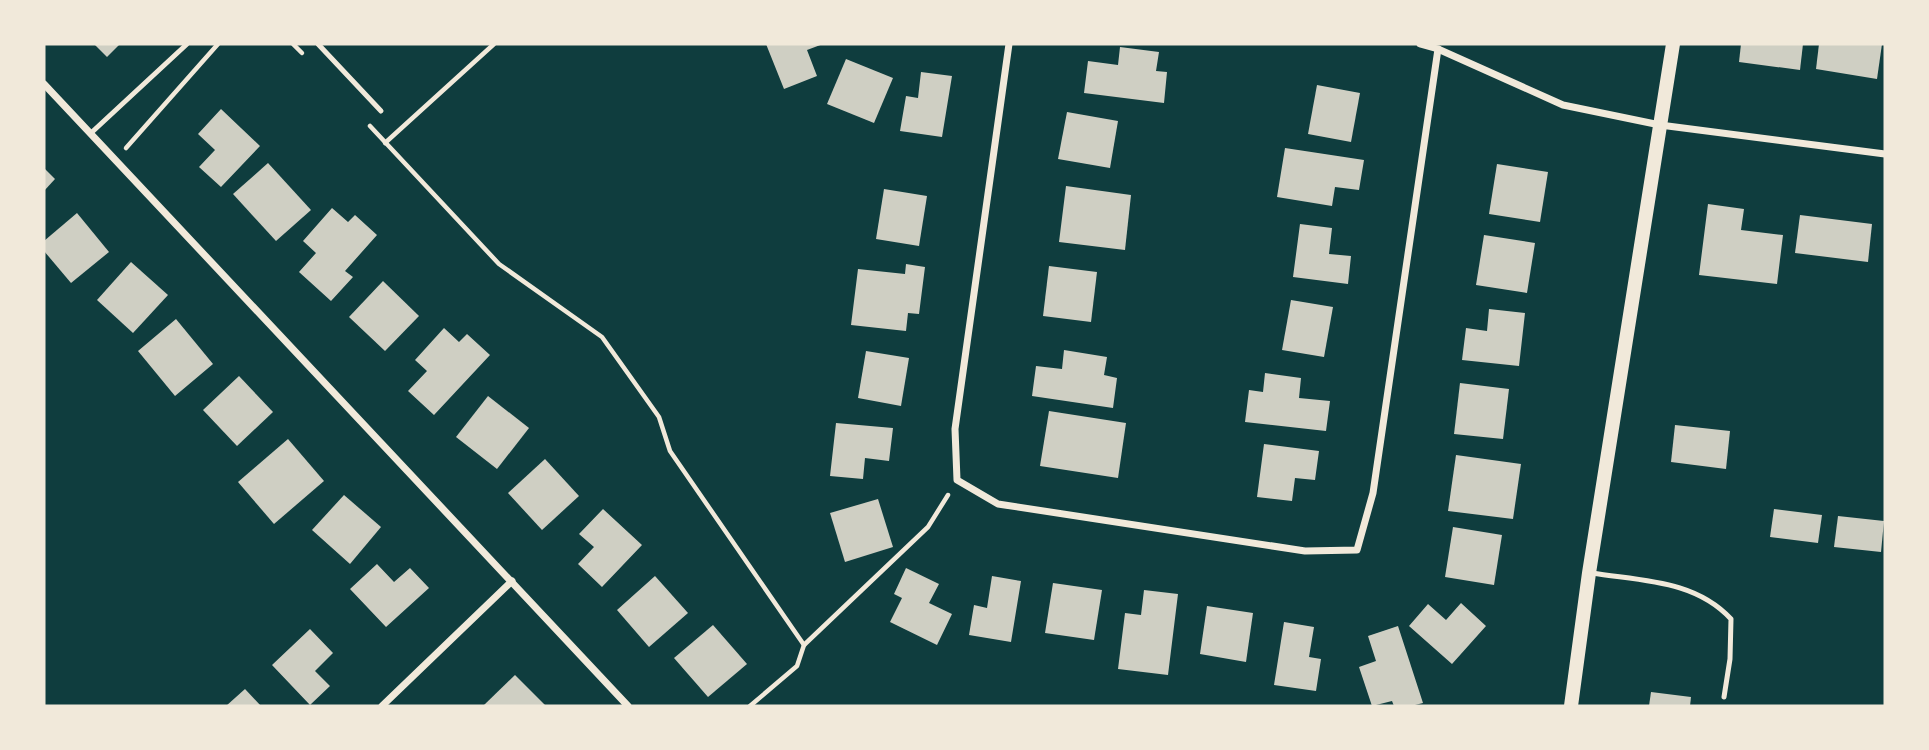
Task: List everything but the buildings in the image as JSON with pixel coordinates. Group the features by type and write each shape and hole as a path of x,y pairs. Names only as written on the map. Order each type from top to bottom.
{"main road":[{"path":"1571,706 1589,573 1673,44"}],"street":[{"path":"1009,44 955,429 957,480 998,504 1306,551 1357,550 1373,493 1438,49"},
{"path":"1420,44 1438,49 1563,105 1660,125 1885,154"},
{"path":"44,84 628,706"},
{"path":"382,706 512,581"}],"lane":[{"path":"91,133 187,44"},
{"path":"317,44 381,111"},
{"path":"1589,573 1685,588 1717,604 1731,619 1730,659 1724,697"}],"path":[{"path":"116,159 218,44"},
{"path":"293,44 302,54"},
{"path":"385,143 494,44"},
{"path":"367,123 499,264 603,337 659,417 670,451 804,645"},
{"path":"750,706 797,666 804,645 928,527 957,480"}]}
